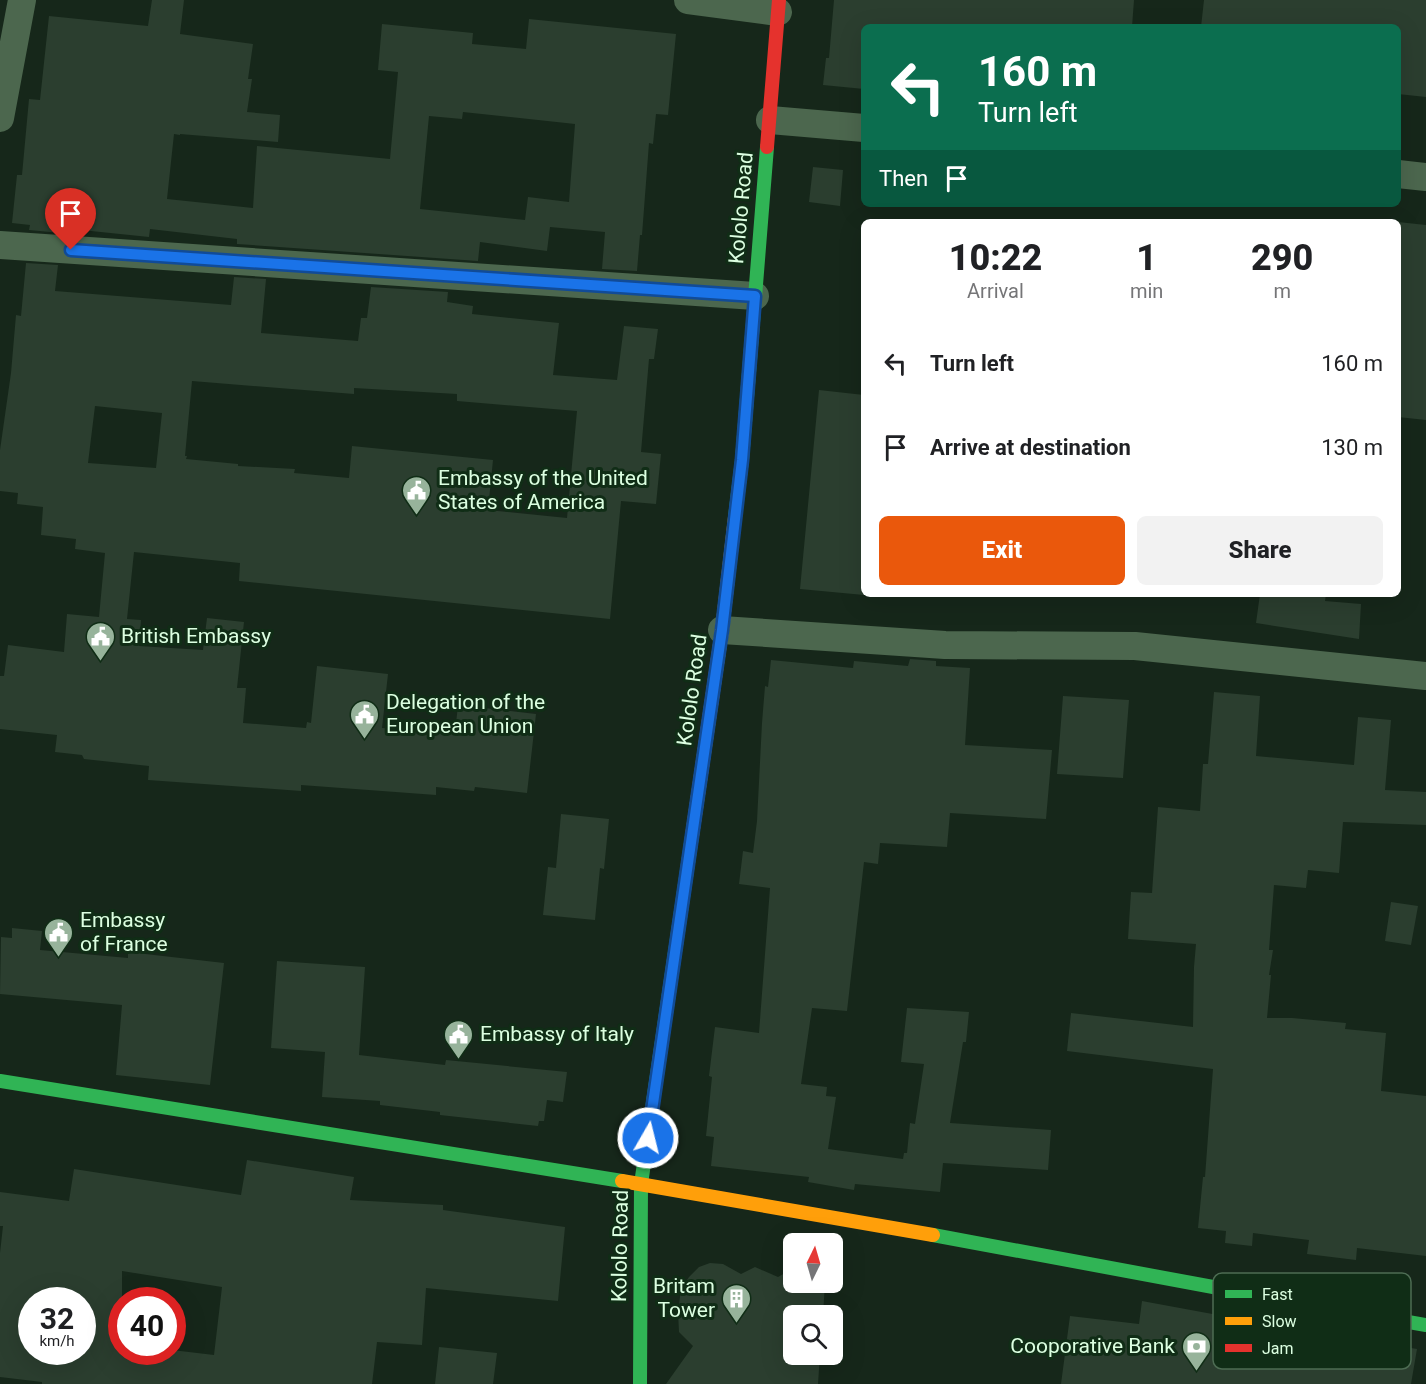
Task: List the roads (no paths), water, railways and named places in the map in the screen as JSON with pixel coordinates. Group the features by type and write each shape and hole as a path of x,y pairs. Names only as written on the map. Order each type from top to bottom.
{"street":[{"path":"0,118 22,0"},
{"path":"688,0 778,6"},
{"name":"Kololo Road","path":"640,1384 641,1184 722,630 742,460 778,6"},
{"path":"770,120 861,128"},
{"path":"1401,174 1426,177"},
{"path":"0,245 755,296"},
{"path":"722,630 945,645 1135,646 1426,676"},
{"path":"0,1081 641,1184 930,1234 1213,1287"},
{"path":"1411,1322 1426,1325"}],"place":[{"name":"Embassy of the United States of America","path":"417,516"},
{"name":"British Embassy","path":"100,662"},
{"name":"Delegation of the European Union","path":"365,740"},
{"name":"Embassy of France","path":"59,958"},
{"name":"Embassy of Italy","path":"459,1060"},
{"name":"Britam Tower","path":"736,1324"},
{"name":"Cooporative Bank","path":"1196,1372"}]}
